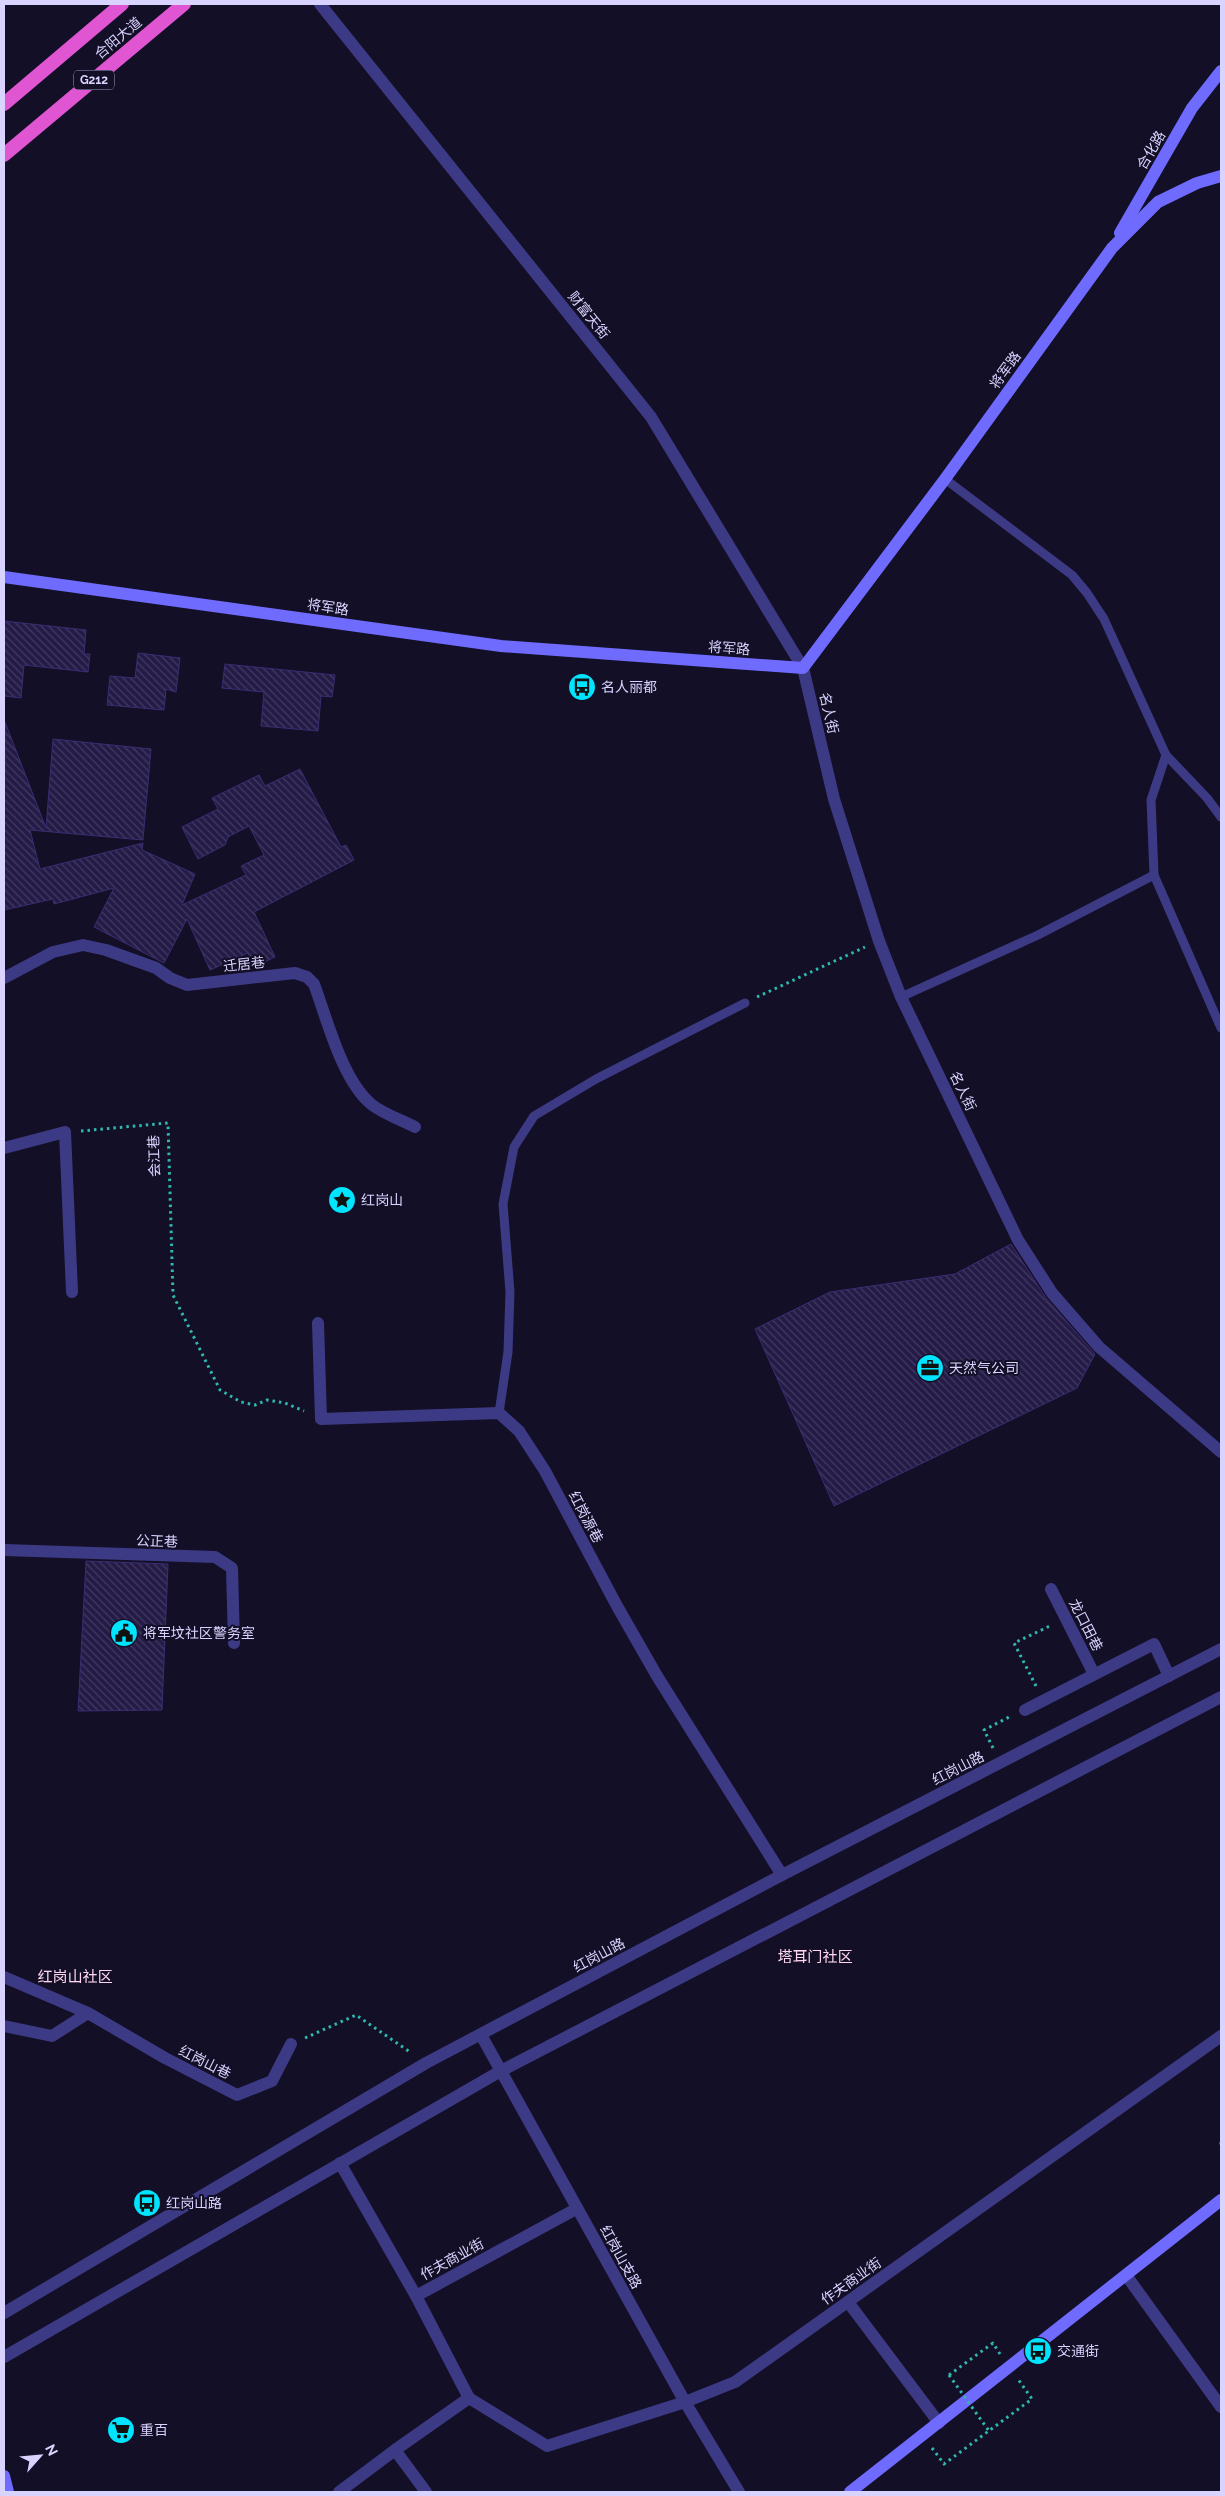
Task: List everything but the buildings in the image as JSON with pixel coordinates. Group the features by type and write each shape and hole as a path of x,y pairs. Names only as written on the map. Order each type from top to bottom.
{"highway":[{"name":"合阳大道","path":"4,104 122,4"},
{"name":"合阳大道","path":"4,155 184,4"}],"main road":[{"name":"合化路","path":"1112,248 1192,108 1221,71"},
{"name":"将军路","path":"4,577 501,646 803,668 945,479 1112,248 1158,202 1197,183 1221,176"},
{"path":"850,2492 1221,2200"},
{"path":"4,2476 8,2492"}],"street":[{"name":"财富天街","path":"320,4 651,417 803,668"},
{"name":"名人街","path":"803,668 834,799 879,941 901,997 1018,1240 1052,1293 1099,1347 1221,1452"},
{"name":"迁居巷","path":"4,978 53,952 83,945 106,950 156,968 170,978 187,985 296,973 307,977 314,984 342,1058 356,1088 372,1105 416,1127"},
{"path":"4,1148 65,1132 72,1292"},
{"path":"318,1323 320,1418 499,1413"},
{"name":"红岗源巷","path":"499,1413 519,1431 545,1471 616,1606 657,1676 782,1875"},
{"name":"公正巷","path":"4,1550 215,1557 232,1568 234,1642"},
{"name":"龙口田巷","path":"1051,1589 1094,1674"},
{"name":"龙口田巷","path":"1025,1710 1154,1644 1170,1676"},
{"name":"红岗山路","path":"4,2312 426,2063 782,1875 1221,1649"},
{"path":"4,2357 499,2072 1221,1697"},
{"name":"红岗山巷","path":"4,1977 88,2013 165,2058 237,2095 272,2082 291,2044"},
{"path":"4,2026 52,2036 88,2013"},
{"name":"红岗山支路","path":"480,2035 685,2402 739,2492"},
{"name":"作夫商业街","path":"576,2208 416,2296 469,2398 547,2446 685,2402 735,2382 1221,2036"},
{"path":"340,2163 416,2296"},
{"path":"1126,2275 1221,2407"},
{"path":"848,2302 939,2423"},
{"path":"340,2492 394,2450 469,2398"},
{"path":"394,2450 426,2492"}],"lane":[{"path":"945,479 1072,575 1087,593 1104,619 1166,755 1207,798 1221,816"},
{"path":"1166,755 1151,800 1154,874 1221,1028"},
{"path":"901,997 1038,935 1154,874"},
{"path":"499,1413 508,1352 510,1292 503,1204 514,1147 534,1116 596,1079 745,1002"}],"path":[{"path":"745,1002 879,941"},
{"name":"会江巷","path":"65,1132 168,1123 173,1295 220,1390 241,1402 255,1405 267,1400 285,1403 320,1418"},
{"path":"1043,1700 1014,1643 1066,1618"},
{"path":"1000,1762 984,1730 1025,1710"},
{"path":"291,2044 356,2015 426,2063"},
{"path":"989,2431 949,2375 993,2343"},
{"path":"944,2464 1032,2399"}],"place":[{"name":"名人丽都","path":"582,687"},
{"name":"红岗山","path":"342,1200"},
{"name":"天然气公司","path":"930,1368"},
{"name":"将军坟社区警务室","path":"124,1633"},
{"name":"红岗山路","path":"147,2203"},
{"name":"交通街","path":"1038,2351"},
{"name":"重百","path":"121,2430"}],"district":[{"name":"塔耳门社区","path":"815,1957"},
{"name":"红岗山社区","path":"75,1977"}]}
